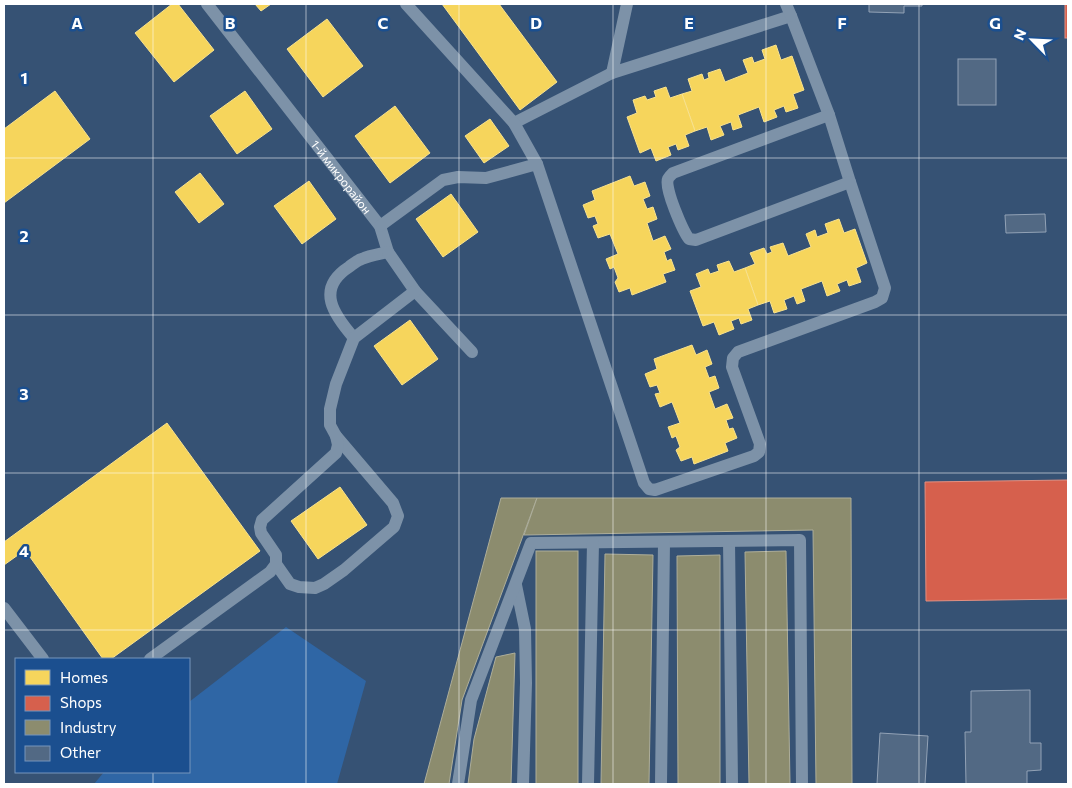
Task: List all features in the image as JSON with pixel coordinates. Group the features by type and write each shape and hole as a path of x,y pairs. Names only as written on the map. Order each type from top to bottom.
{"lane":[{"name":"1-й микрорайон","path":"207,4 380,226 388,252 415,291 472,352"},
{"path":"406,4 514,124 537,164 644,483 649,489 655,490 754,456 759,452 760,444 732,367 733,358 738,352 875,302 882,298 885,288 829,115 789,10 612,73 514,124"},
{"path":"612,73 627,4"},
{"path":"829,115 673,173 668,178 667,187 684,232 689,239 696,240 850,182"},
{"path":"380,226 443,180 458,177 486,178 537,164"},
{"path":"354,338 334,312 330,302 330,291 334,280 342,272 362,259 388,252"},
{"path":"336,436 338,445 336,453 262,520 260,526 261,533 276,555 276,564 290,584 299,587 315,588 324,584 344,570 394,527 398,516 394,502 336,436 330,425 330,409 336,384 354,338 415,291"},
{"path":"458,784 471,700 531,543 800,540 802,784"},
{"path":"729,541 732,784"},
{"path":"661,784 664,542"},
{"path":"588,784 593,543"},
{"path":"151,658 270,572 276,564"},
{"path":"516,584 524,629 526,683 523,784"},
{"path":"4,608 42,658"}],"shaded area":[{"path":"286,627 366,681 337,784 94,784 103,773 190,773 190,701"}],"building: Homes":[{"path":"172,4 178,4 214,50 174,82 135,33"},
{"path":"255,4 271,4 261,11"},
{"path":"442,4 499,4 557,82 520,110"},
{"path":"327,19 363,66 323,97 287,49"},
{"path":"776,45 781,60 792,56 804,90 793,94 798,108 786,112 784,106 774,110 777,117 764,122 759,107 738,115 742,127 733,130 731,122 720,126 724,135 711,140 707,127 695,131 682,94 692,91 688,79 702,74 704,80 709,78 708,73 720,69 725,82 748,73 743,60 752,57 754,63 765,59 762,50"},
{"path":"666,87 670,98 682,94 695,131 685,135 689,146 678,150 676,144 668,147 671,155 656,161 651,148 640,153 627,117 637,113 633,100 645,96 647,100 656,97 654,91"},
{"path":"55,91 90,139 4,203 4,129"},
{"path":"245,91 272,129 237,154 210,116"},
{"path":"395,106 430,153 390,183 355,136"},
{"path":"490,119 509,146 484,163 465,136"},
{"path":"200,173 224,204 199,223 175,192"},
{"path":"630,176 634,186 645,182 650,196 643,199 647,209 653,207 657,219 647,223 653,241 665,236 671,249 664,252 667,261 671,259 675,270 663,274 666,282 632,295 630,288 619,292 615,282 618,278 614,267 610,269 606,259 618,254 610,234 598,238 593,226 598,224 595,216 588,218 583,205 595,200 592,191"},
{"path":"309,181 336,219 302,244 274,206"},
{"path":"451,194 478,232 443,257 416,219"},
{"path":"839,219 844,233 855,229 867,263 856,268 861,282 849,286 847,280 837,284 840,291 827,296 822,281 801,289 805,301 797,304 794,296 784,300 787,309 774,313 770,301 758,305 745,268 755,264 750,253 764,248 767,254 772,252 770,247 783,243 788,256 811,247 806,234 815,230 817,237 828,233 825,224"},
{"path":"729,261 734,272 745,268 758,305 748,309 752,320 741,324 739,318 731,321 734,329 719,335 714,322 703,326 690,291 701,287 696,274 708,269 710,274 719,271 717,265"},
{"path":"410,320 438,359 402,385 374,346"},
{"path":"692,345 696,355 707,350 712,364 705,367 709,378 715,376 719,388 709,392 715,409 727,404 733,418 726,420 729,429 733,428 737,438 725,443 728,451 694,464 692,457 681,461 676,450 680,447 676,436 672,438 668,427 680,423 672,402 660,407 655,394 660,393 657,385 650,387 645,374 657,369 654,359"},
{"path":"167,423 260,551 112,658 102,658 25,550 4,565 4,542"},
{"path":"340,487 367,525 318,559 291,521"}],"building: Shops":[{"path":"1065,4 1068,4 1068,38 1065,38"},
{"path":"1068,480 1068,599 926,601 925,482"}],"building: Industry":[{"path":"501,498 537,498 462,700 449,784 424,784"},
{"path":"537,498 851,498 852,784 816,784 813,530 524,535"},
{"path":"536,551 578,551 578,784 536,784"},
{"path":"786,551 790,784 749,784 745,552"},
{"path":"605,554 653,555 649,784 601,784"},
{"path":"720,555 720,784 678,784 677,556"},
{"path":"515,653 511,784 468,784 474,739 496,657"}],"building: Other":[{"path":"869,4 922,4 922,6 904,6 904,13 869,12"},
{"path":"958,59 996,59 996,105 958,105"},
{"path":"1045,214 1046,232 1006,233 1005,215"},
{"path":"1030,690 1030,743 1041,743 1041,770 1027,771 1027,784 966,784 965,732 971,732 971,691"},
{"path":"880,733 928,736 925,784 877,784"}]}
